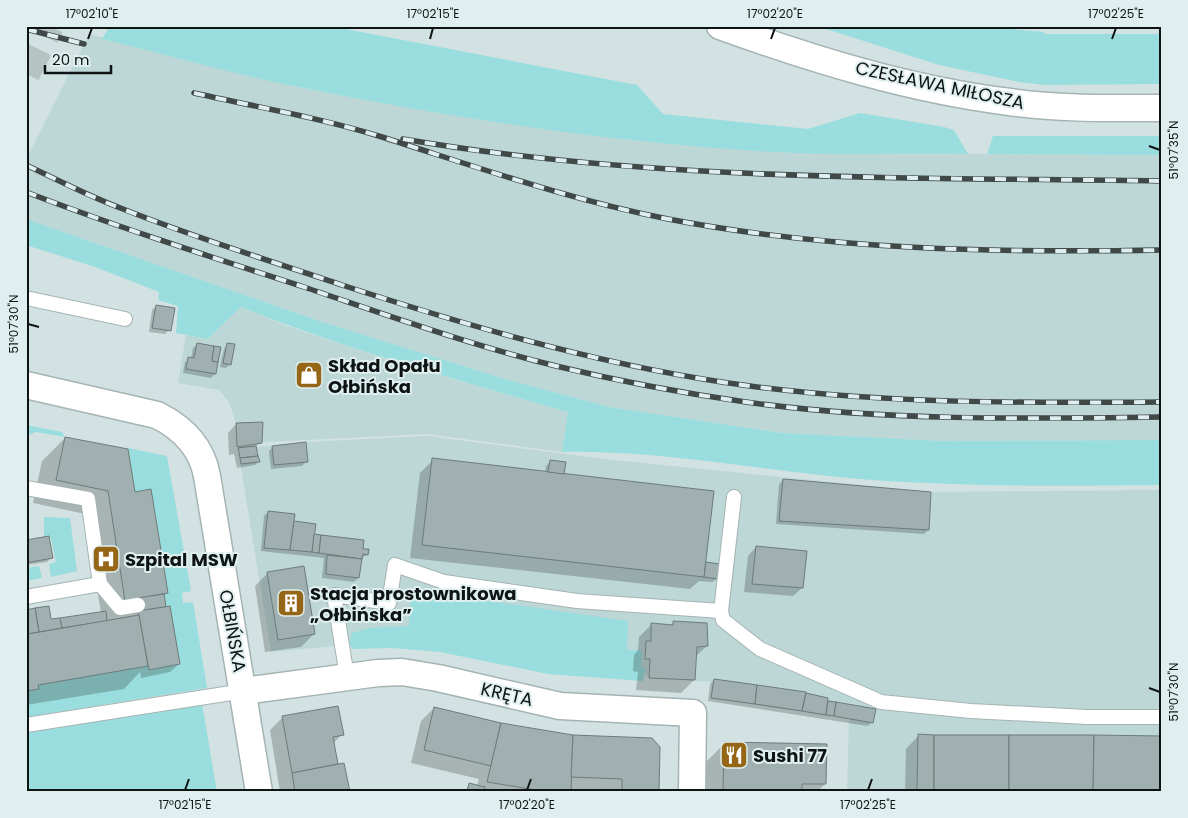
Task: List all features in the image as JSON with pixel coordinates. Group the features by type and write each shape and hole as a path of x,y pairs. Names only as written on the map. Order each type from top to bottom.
{"street":[{"name":"CZESŁAWA MIŁOSZA","path":"720,26 754,32 867,73 999,101 1062,107 1162,108"},
{"name":"OŁBIŃSKA","path":"26,385 158,415 175,425 201,453 207,476 244,690 259,792"},
{"name":"KRĘTA","path":"244,690 402,672 438,678 560,706 693,713 692,792"}],"lane":[{"path":"26,298 125,319"},
{"path":"26,488 88,499 100,584 120,608 138,605"},
{"path":"734,497 721,611 723,620 760,649 881,702 979,712 1087,717 1162,717"},
{"path":"347,677 334,595 389,603 395,565 444,582 577,601 721,611"},
{"path":"26,597 100,584"},
{"path":"26,725 244,690"}],"shaded area":[{"path":"110,26 330,26 637,85 663,114 808,129 860,113 944,127 954,130 968,154 814,154 731,149 546,130 485,121 278,83 102,39"},
{"path":"827,26 980,26 1044,32 1044,34 1162,34 1162,84 1045,85 1019,82 939,65 826,29"},
{"path":"89,34 301,88 441,113 629,140 792,153 1162,155 1162,440 943,441 782,433 609,407 505,379 319,321 26,219 26,160"},
{"path":"993,136 1162,136 1162,155 987,154"},
{"path":"26,219 319,321 505,379 609,407 782,433 943,441 1162,440 1162,485 1005,485 887,481 669,457 598,452 562,452 568,412 362,351 241,307 208,339 176,333 178,306 158,300 159,292 95,267 26,245"},
{"name":"Skład Opału Ołbińska","path":"241,307 287,326 410,367 568,412 562,452 427,434 264,442 237,447 236,423 229,402 219,390 178,383 186,335 208,339"},
{"path":"26,425 62,432 65,437 36,432 26,436"},
{"path":"427,436 604,459 931,492 1162,490 1162,792 847,792 849,719 711,698 713,682 649,678 649,676 388,641 271,652 238,449 306,442"},
{"path":"128,448 167,456 191,591 182,593 183,603 193,602 207,688 26,717 26,691 39,689 38,685 148,666 150,670 180,664 170,606 166,607 164,594 168,592 151,489 135,492"},
{"path":"44,517 70,518 77,571 51,577 49,564 56,562 51,538 44,539"},
{"path":"39,566 42,578 26,581 26,568"},
{"path":"411,590 628,621 627,650 642,650 641,667 645,668 643,681 548,674 440,652 392,648 353,649 349,644 352,633 369,628 409,626"},
{"path":"202,703 217,792 26,792 26,732"}],"building":[{"path":"156,305 175,308 171,331 152,328"},
{"path":"197,343 214,346 212,361 218,362 216,374 186,369 188,357 194,358"},
{"path":"227,343 235,344 231,365 223,363"},
{"path":"214,346 221,347 218,362 212,361"},
{"path":"263,422 262,443 237,447 236,423"},
{"path":"65,437 128,449 135,492 151,489 168,593 125,601 108,491 56,480"},
{"path":"306,442 308,462 274,465 272,446"},
{"path":"256,446 258,456 240,458 238,448"},
{"path":"258,456 260,462 241,464 240,458"},
{"path":"432,458 714,491 704,577 422,545"},
{"path":"550,460 566,462 564,474 548,472"},
{"path":"783,479 931,492 929,530 779,521"},
{"path":"268,511 295,514 290,550 264,548"},
{"path":"294,521 316,524 312,552 290,550"},
{"path":"314,534 321,535 319,553 312,552"},
{"path":"321,535 364,540 363,549 369,549 368,555 363,554 362,559 319,553"},
{"path":"49,536 53,558 26,563 26,540"},
{"path":"756,546 807,551 803,588 752,584"},
{"path":"327,555 362,559 359,578 326,574"},
{"path":"706,562 720,564 718,579 704,577"},
{"name":"Stacja prostownikowa „Ołbińska”","path":"304,566 315,634 278,640 267,572"},
{"path":"164,594 166,607 139,611 137,598"},
{"path":"49,606 51,619 60,618 62,628 39,632 35,608"},
{"path":"170,606 180,664 149,670 138,611"},
{"path":"35,608 39,632 28,634 26,610"},
{"path":"106,611 107,621 62,628 60,618"},
{"path":"139,615 148,666 38,685 39,689 26,691 26,631 28,634"},
{"path":"673,621 707,623 708,646 697,647 695,680 649,678 650,659 645,659 646,641 651,641 651,623 673,625"},
{"path":"714,679 757,685 755,704 711,698"},
{"path":"757,685 806,692 802,711 755,704"},
{"path":"806,693 828,698 826,715 802,711"},
{"path":"828,701 836,702 834,716 826,715"},
{"path":"836,702 876,709 873,723 834,716"},
{"path":"338,706 344,735 333,737 338,764 292,773 282,716"},
{"path":"434,707 501,723 491,766 424,750"},
{"path":"501,723 573,735 571,792 548,792 487,782"},
{"path":"918,734 934,735 934,792 917,792"},
{"path":"573,735 652,738 660,747 659,792 618,792 622,791 622,779 571,777"},
{"path":"934,735 1009,735 1009,792 934,792"},
{"path":"1009,735 1094,735 1093,792 1009,792"},
{"path":"1094,735 1162,736 1162,792 1093,792"},
{"path":"724,742 827,744 826,784 802,784 802,792 723,792"},
{"path":"344,763 350,792 295,792 292,773"},
{"path":"469,783 485,787 484,792 467,792"}],"tunnel":[{"path":"26,74 50,26"}],"railway":[{"path":"26,29 84,44"},
{"path":"194,93 359,130 524,182 595,202 668,219 729,229 790,237 914,247 1038,251 1162,250"},
{"path":"403,139 497,153 591,163 686,170 781,175 1162,181"},
{"path":"26,165 98,199 150,220 345,286 495,332 647,369 750,386 852,396 1007,402 1162,402"},
{"path":"26,192 164,241 460,339 524,358 626,382 746,402 849,413 1006,418 1162,417"}],"place":[{"name":"Skład Opału Ołbińska","path":"309,375"},
{"name":"Szpital MSW","path":"106,559"},
{"name":"Stacja prostownikowa „Ołbińska”","path":"291,603"},
{"name":"Sushi 77","path":"734,755"}]}
